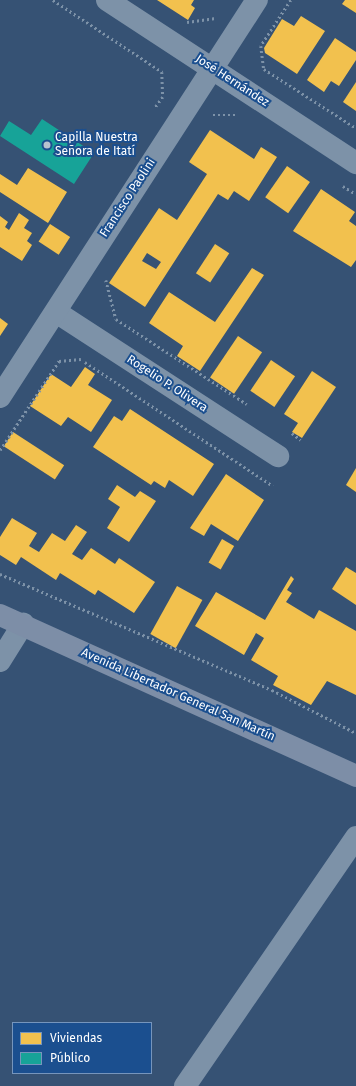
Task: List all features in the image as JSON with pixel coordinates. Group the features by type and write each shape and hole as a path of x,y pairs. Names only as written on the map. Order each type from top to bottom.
{"main road":[{"name":"Avenida Libertador General San Martín","path":"0,615 356,776"}],"street":[{"name":"José Hernández","path":"107,0 356,162"},
{"name":"Francisco Paolini","path":"0,396 56,312 256,0"},
{"name":"Rogelio P. Olivera","path":"56,312 278,456"},
{"path":"0,661 22,624"},
{"path":"185,1086 356,837"}],"path":[{"path":"53,0 162,72 163,97 154,110"},
{"path":"291,0 261,46 264,69 356,128"},
{"path":"188,22 217,18 221,12"},
{"path":"209,121 214,114 237,115 244,119"},
{"path":"336,181 356,194"},
{"path":"109,274 105,281 116,319 248,405"},
{"path":"0,450 59,361 78,358 273,486"},
{"path":"288,431 301,440"},
{"path":"0,574 272,690 356,733"}],"building: Viviendas":[{"path":"157,0 194,0 191,5 195,8 188,20"},
{"path":"345,0 356,0 356,13 342,4"},
{"path":"301,16 325,31 297,74 265,53 264,48 282,19 294,26"},
{"path":"335,38 356,52 356,60 339,86 331,81 324,92 307,80"},
{"path":"356,82 356,111 343,102"},
{"path":"210,130 254,159 261,147 277,157 249,201 234,191 228,200 218,194 145,307 109,283 159,208 177,220 207,174 189,162","holes":["147,253 161,262 156,269 142,261"]},
{"path":"287,166 310,182 288,213 265,197"},
{"path":"28,168 67,192 48,223 0,192 0,174 17,185"},
{"path":"321,189 355,212 349,221 356,226 356,260 351,267 293,231"},
{"path":"19,213 29,220 24,228 32,233 27,241 32,245 22,261 0,247 0,216 8,222 5,227 9,230"},
{"path":"50,224 70,237 59,255 39,242"},
{"path":"215,244 229,253 210,283 196,273"},
{"path":"252,268 264,275 200,371 177,356 183,346 149,323 169,292 215,322"},
{"path":"0,318 8,324 0,336"},
{"path":"238,336 262,352 234,394 210,377"},
{"path":"271,360 295,376 274,407 250,391"},
{"path":"85,367 95,374 88,385 112,400 91,432 68,417 61,426 30,406 51,374 71,387"},
{"path":"312,371 336,387 302,438 292,432 298,423 284,414"},
{"path":"130,409 214,464 193,496 169,480 165,488 154,481 151,485 93,447 114,416 122,421"},
{"path":"13,432 64,465 55,479 4,446"},
{"path":"356,468 356,492 346,485"},
{"path":"226,474 264,500 238,541 211,524 204,536 190,528"},
{"path":"117,485 135,497 140,491 156,501 129,542 107,528 120,507 108,499"},
{"path":"12,518 37,533 29,546 39,552 52,533 65,541 76,525 87,532 72,554 82,560 91,548 115,564 119,558 155,582 134,613 98,590 95,595 60,573 56,580 21,557 16,565 0,555 0,537"},
{"path":"222,539 234,546 221,569 208,562"},
{"path":"346,567 356,573 356,605 332,589"},
{"path":"291,576 294,579 287,590 292,593 286,602 314,619 319,610 356,631 356,695 327,681 311,705 273,685 278,676 251,660 264,638 256,633 244,655 195,626 216,592 265,620"},
{"path":"177,586 202,600 176,648 150,634"}],"building: Público":[{"name":"Capilla Nuestra Señora de Itatí","path":"42,119 94,153 74,184 0,136 9,121 31,135"}],"place":[{"name":"Capilla Nuestra Señora de Itatí","path":"47,145"}]}
